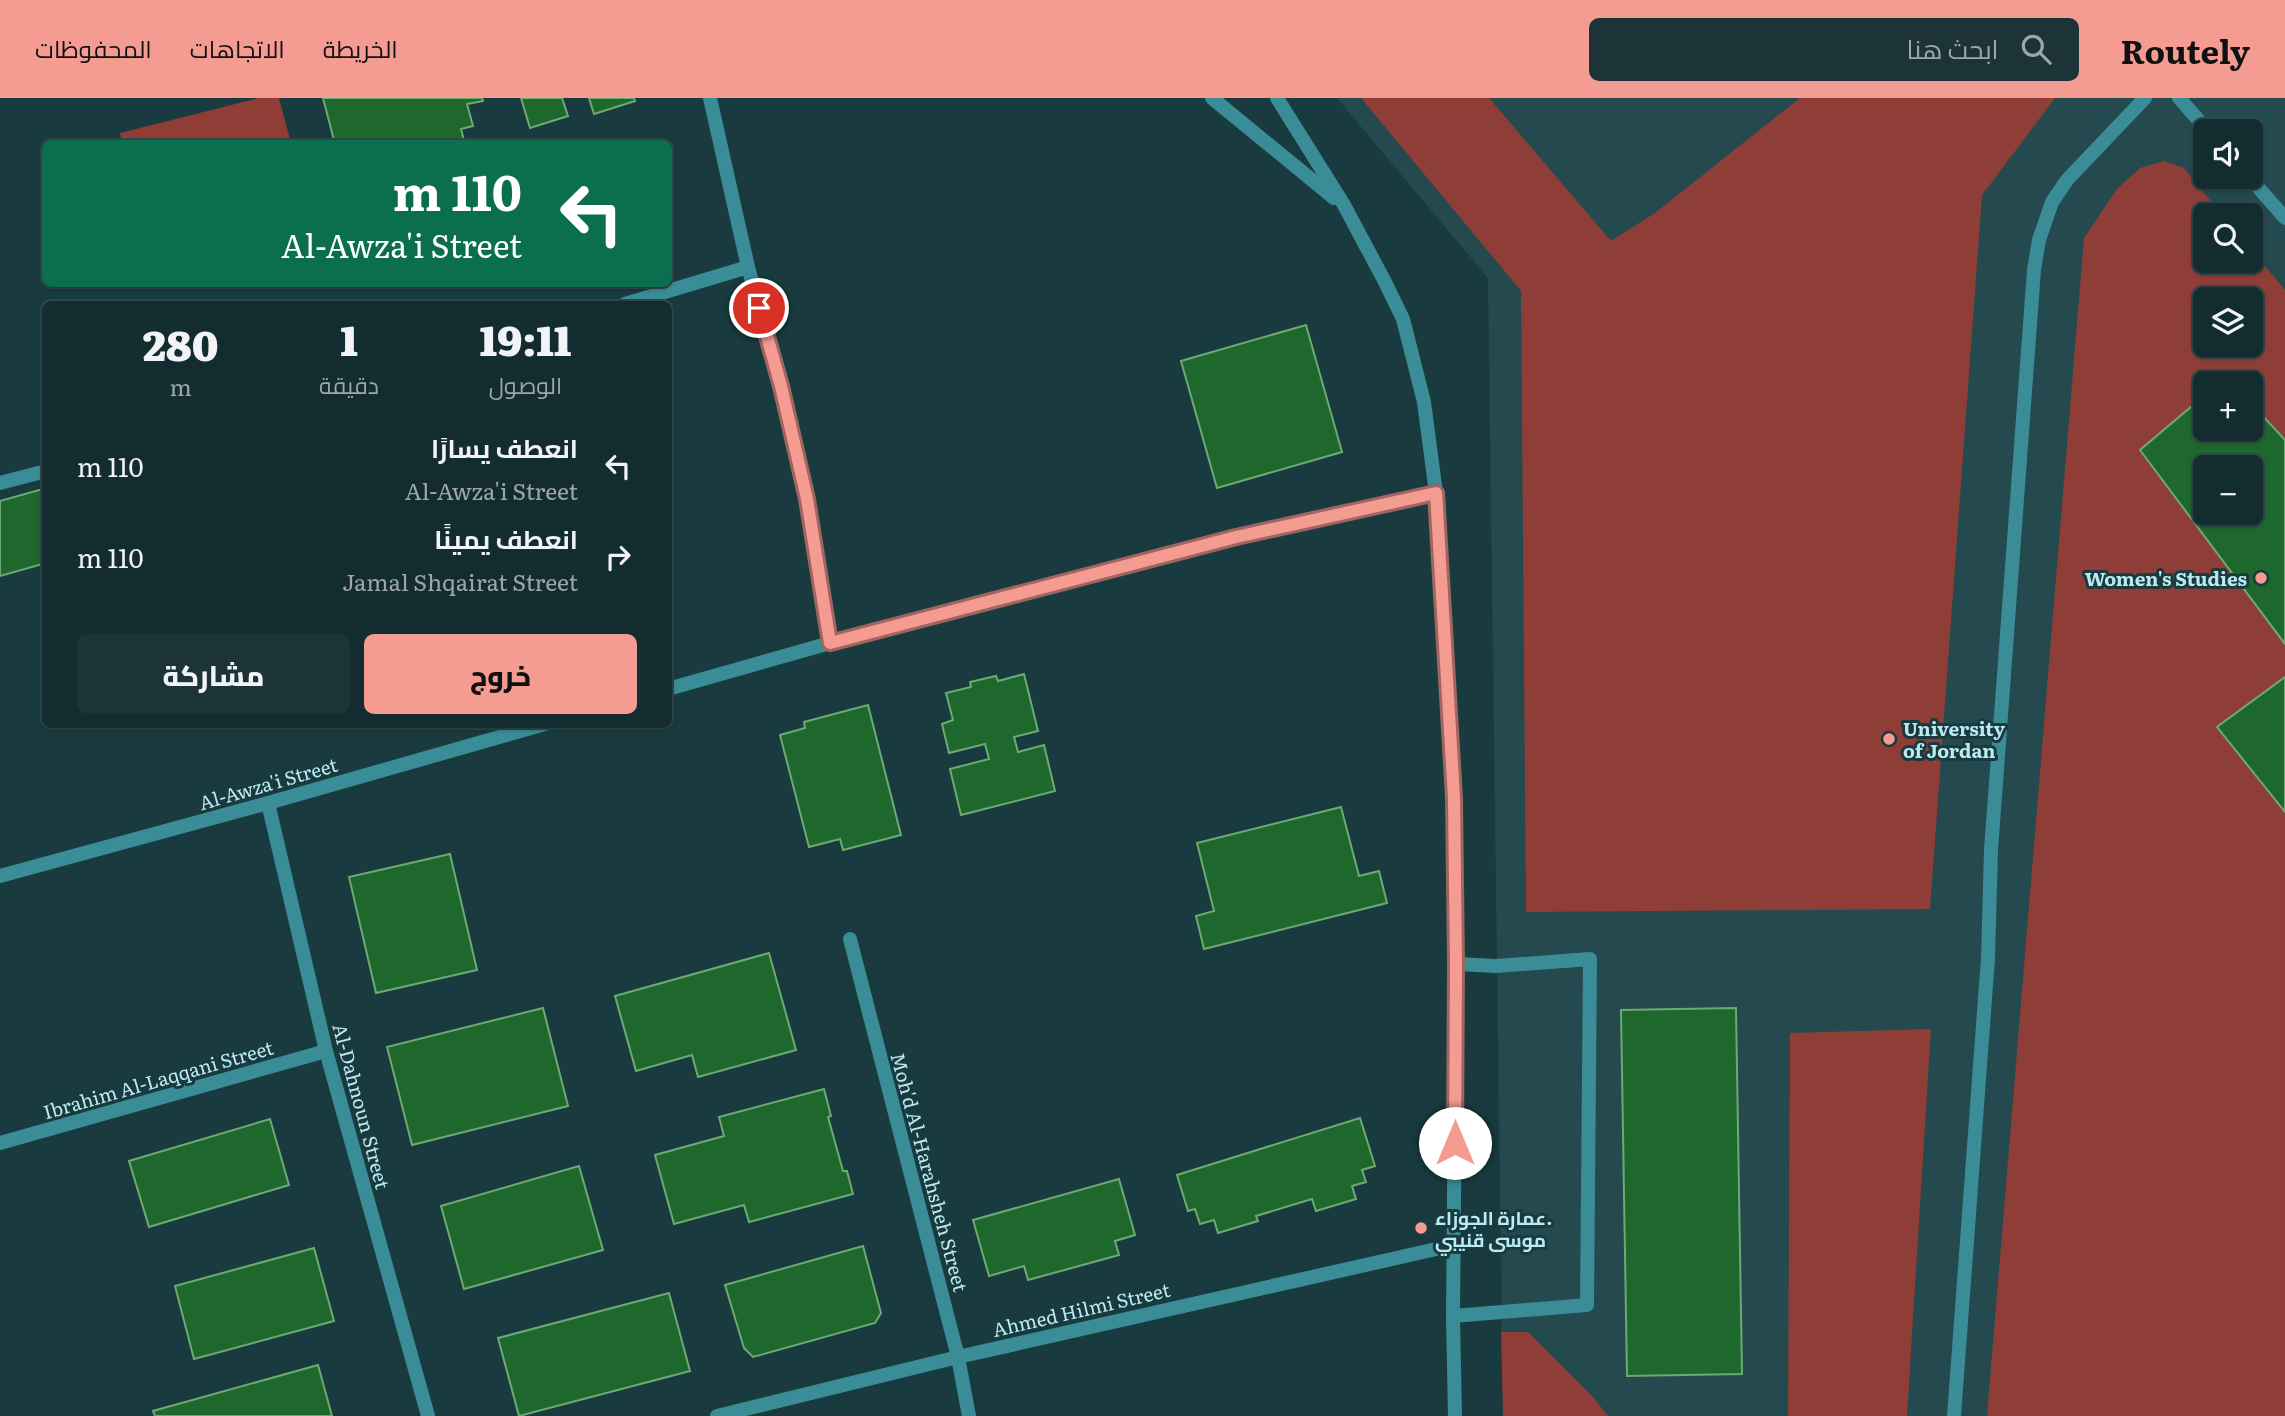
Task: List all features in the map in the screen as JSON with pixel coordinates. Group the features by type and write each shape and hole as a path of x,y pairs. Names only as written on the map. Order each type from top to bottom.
{"street":[{"path":"710,98 748,267 781,386 807,499 830,643"},
{"path":"1212,98 1344,205"},
{"path":"1277,98 1344,205 1403,319 1424,402 1436,493 1454,798 1455,1416"},
{"path":"1954,1416 1988,958 1992,836 2034,270 2039,240 2052,202 2067,180 2145,98"},
{"path":"2179,98 2197,119"},
{"path":"2260,189 2285,218"},
{"path":"635,301 748,267"},
{"path":"0,483 42,472"},
{"path":"672,688 830,643 1236,537 1436,493"},
{"name":"Al-Awza'i Street","path":"0,876 531,728"},
{"name":"Al-Dahnoun Street","path":"268,803 326,1051 428,1416"},
{"name":"Moh'd Al-Harahsheh Street","path":"850,939 958,1357 969,1416"},
{"path":"1453,1316 1587,1305 1590,959 1496,966 1456,964"},
{"name":"Ibrahim Al-Laqqani Street","path":"0,1143 326,1051"},
{"name":"Ahmed Hilmi Street","path":"717,1416 958,1357 1454,1245"}],"shaded area":[{"path":"259,98 279,98 290,140 121,140 120,133"},
{"name":"University of Jordan","path":"1337,98 2285,98 2285,1416 1503,1416 1488,278"},
{"path":"1361,98 1489,98 1611,241 1655,213 1800,98 2055,98 1982,195 1930,909 1526,912 1521,291"},
{"path":"2164,161 2184,168 2193,179 2193,189 2201,189 2212,203 2193,203 2193,273 2263,273 2263,263 2285,290 2285,1416 1987,1416 2084,238 2117,189 2140,168"},
{"path":"1931,1029 1907,1416 1788,1416 1790,1033"},
{"path":"1501,1332 1528,1332 1593,1397 1608,1416 1503,1416"}],"building":[{"path":"323,98 482,98 483,101 467,104 473,126 461,129 464,140 334,140"},
{"path":"521,98 562,98 568,116 530,128"},
{"path":"589,98 634,98 635,101 594,114"},
{"path":"1306,325 1342,452 1217,488 1181,361"},
{"name":"Women's Studies","path":"2193,405 2193,441 2263,441 2263,416 2285,440 2285,644 2196,525 2263,525 2263,455 2193,455 2193,521 2140,450"},
{"path":"42,489 42,564 0,576 0,501"},
{"path":"1024,674 1038,731 1014,737 1018,752 1044,745 1055,791 961,815 950,769 989,759 985,744 949,753 942,724 953,720 946,693 971,687 970,682 996,676 998,681"},
{"path":"2285,677 2285,812 2217,727"},
{"path":"868,705 901,835 843,850 840,839 809,847 780,735 805,728 804,722"},
{"path":"1341,807 1359,876 1379,871 1387,903 1204,949 1196,916 1214,911 1197,843"},
{"path":"450,854 477,970 376,993 349,877"},
{"path":"769,953 796,1050 698,1077 692,1055 636,1071 615,996"},
{"path":"543,1008 568,1106 412,1145 387,1047"},
{"path":"1736,1008 1742,1374 1627,1376 1621,1010"},
{"path":"824,1089 831,1116 828,1117 843,1171 847,1171 853,1194 749,1222 744,1205 674,1224 655,1155 724,1136 719,1117"},
{"path":"1360,1118 1375,1166 1362,1170 1366,1182 1352,1186 1356,1199 1316,1211 1312,1199 1256,1216 1258,1221 1218,1233 1214,1220 1200,1224 1195,1209 1188,1211 1177,1175"},
{"path":"270,1119 289,1185 149,1227 129,1161"},
{"path":"579,1166 603,1250 464,1289 441,1206"},
{"path":"1119,1179 1135,1235 1115,1241 1119,1255 1028,1280 1024,1266 989,1276 973,1220"},
{"path":"863,1246 881,1313 875,1323 753,1357 744,1348 725,1285"},
{"path":"314,1248 334,1321 194,1359 175,1286"},
{"path":"669,1293 690,1371 519,1416 498,1338"},
{"path":"318,1365 332,1416 155,1416 153,1411"}],"place":[{"name":"Women's Studies","path":"2261,578"},
{"name":"University of Jordan","path":"1889,739"},
{"name":"عمارة الجوزاء. موسى قنيبي","path":"1421,1228"}],"route":[{"path":"759,308 781,386 807,499 830,643 1236,537 1436,493 1454,798 1455,1143"}]}
